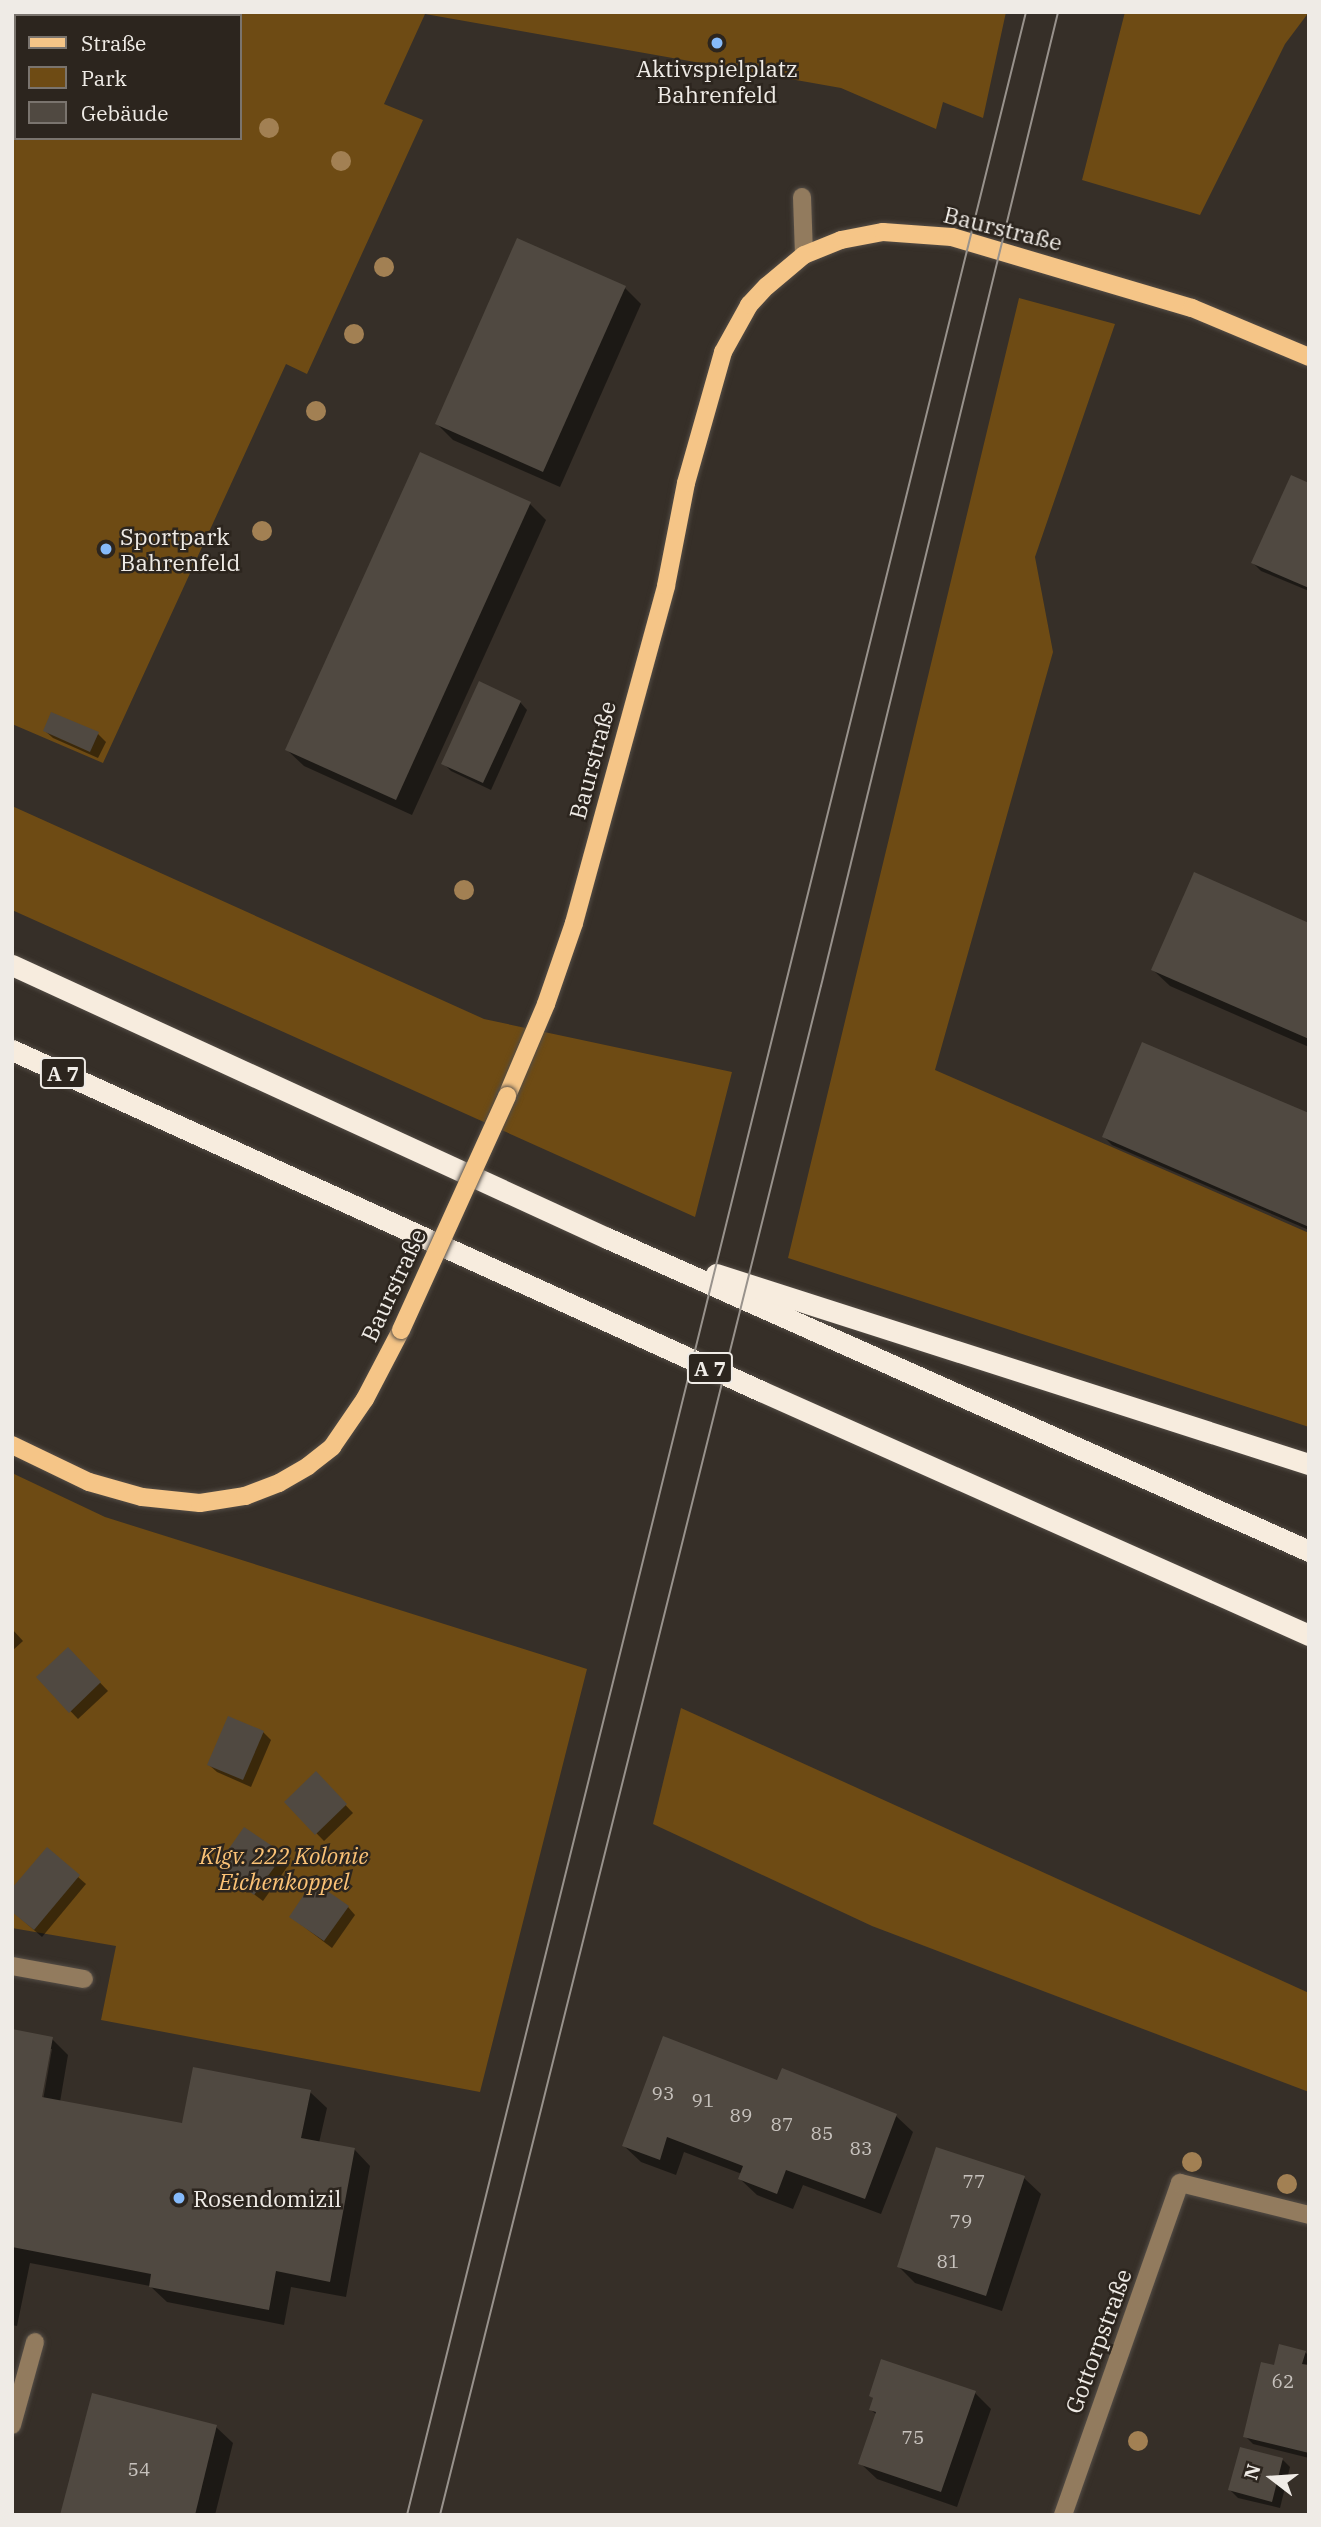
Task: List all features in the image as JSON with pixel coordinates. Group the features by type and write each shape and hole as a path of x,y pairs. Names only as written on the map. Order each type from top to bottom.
{"highway":[{"path":"12,965 607,1238 1309,1551"},
{"name":"A 7","path":"12,1050 761,1391 1309,1635"},
{"path":"607,1238 1309,1464"}],"main road":[{"name":"Baurstraße","path":"12,1445 89,1482 142,1497 200,1503 245,1496 279,1483 308,1466 332,1447 365,1399 401,1330 547,1004 574,923 666,586 686,483 723,352 749,305 804,255 841,240 870,233 902,232 952,237 1192,308 1309,357"}],"street":[{"path":"802,197 804,255"},
{"path":"12,1966 84,1979"},
{"name":"Gottorpstraße","path":"1063,2515 1180,2183 1309,2215"},
{"path":"12,2425 35,2342"}],"green space":[{"name":"Sportpark Bahrenfeld","path":"12,12 1006,12 983,118 943,102 936,129 841,88 425,14 384,104 423,120 307,374 286,364 103,763 12,724"},
{"path":"1125,12 1309,12 1285,44 1200,215 1082,180"},
{"path":"1019,298 1115,324 1035,557 1053,652 935,1070 1309,1233 1309,1427 788,1258"},
{"path":"12,806 484,1019 732,1072 695,1217 12,910"},
{"name":"Klgv. 222 Kolonie Eichenkoppel","path":"12,1473 105,1517 587,1669 480,2092 101,2020 116,1946 12,1928"},
{"path":"681,1708 1309,1993 1309,2092 872,1926 653,1824"}],"building":[{"path":"517,238 626,286 543,472 435,424"},
{"path":"420,452 531,502 396,800 285,750"},
{"path":"1291,475 1309,483 1309,588 1251,563"},
{"path":"479,681 521,701 483,783 441,764"},
{"path":"51,712 99,732 90,752 43,731"},
{"path":"1194,872 1309,923 1309,1039 1151,970"},
{"path":"1142,1042 1309,1113 1309,1227 1102,1137"},
{"path":"68,1647 101,1682 69,1713 36,1677"},
{"path":"228,1716 264,1731 243,1780 207,1765"},
{"path":"316,1771 347,1804 315,1835 284,1802"},
{"path":"244,1827 284,1854 254,1895 216,1867"},
{"path":"47,1847 80,1875 34,1930 12,1912 12,1888"},
{"path":"313,1881 349,1906 324,1941 289,1917"},
{"name":"Rosendomizil","path":"12,2029 53,2037 42,2097 182,2123 193,2067 311,2090 301,2138 355,2148 330,2282 276,2271 269,2310 149,2287 151,2274 12,2247"},
{"path":"663,2036 777,2080 782,2068 897,2114 865,2199 786,2170 777,2194 738,2179 743,2166 667,2137 660,2160 622,2146"},
{"path":"936,2147 1025,2176 986,2296 897,2267"},
{"path":"1279,2344 1306,2351 1302,2364 1309,2365 1309,2453 1243,2437 1261,2362 1274,2365"},
{"path":"881,2359 976,2391 941,2492 858,2464 876,2412 869,2410 873,2398 869,2396"},
{"path":"92,2393 217,2425 195,2515 60,2515"},
{"path":"1240,2447 1283,2458 1272,2502 1228,2490"}],"tram line":[{"path":"407,2515 1026,12"},
{"path":"440,2515 821,986 1058,12"}],"place":[{"name":"Aktivspielplatz Bahrenfeld","path":"717,43"},
{"name":"Sportpark Bahrenfeld","path":"106,549"},
{"name":"Rosendomizil","path":"179,2198"}]}
